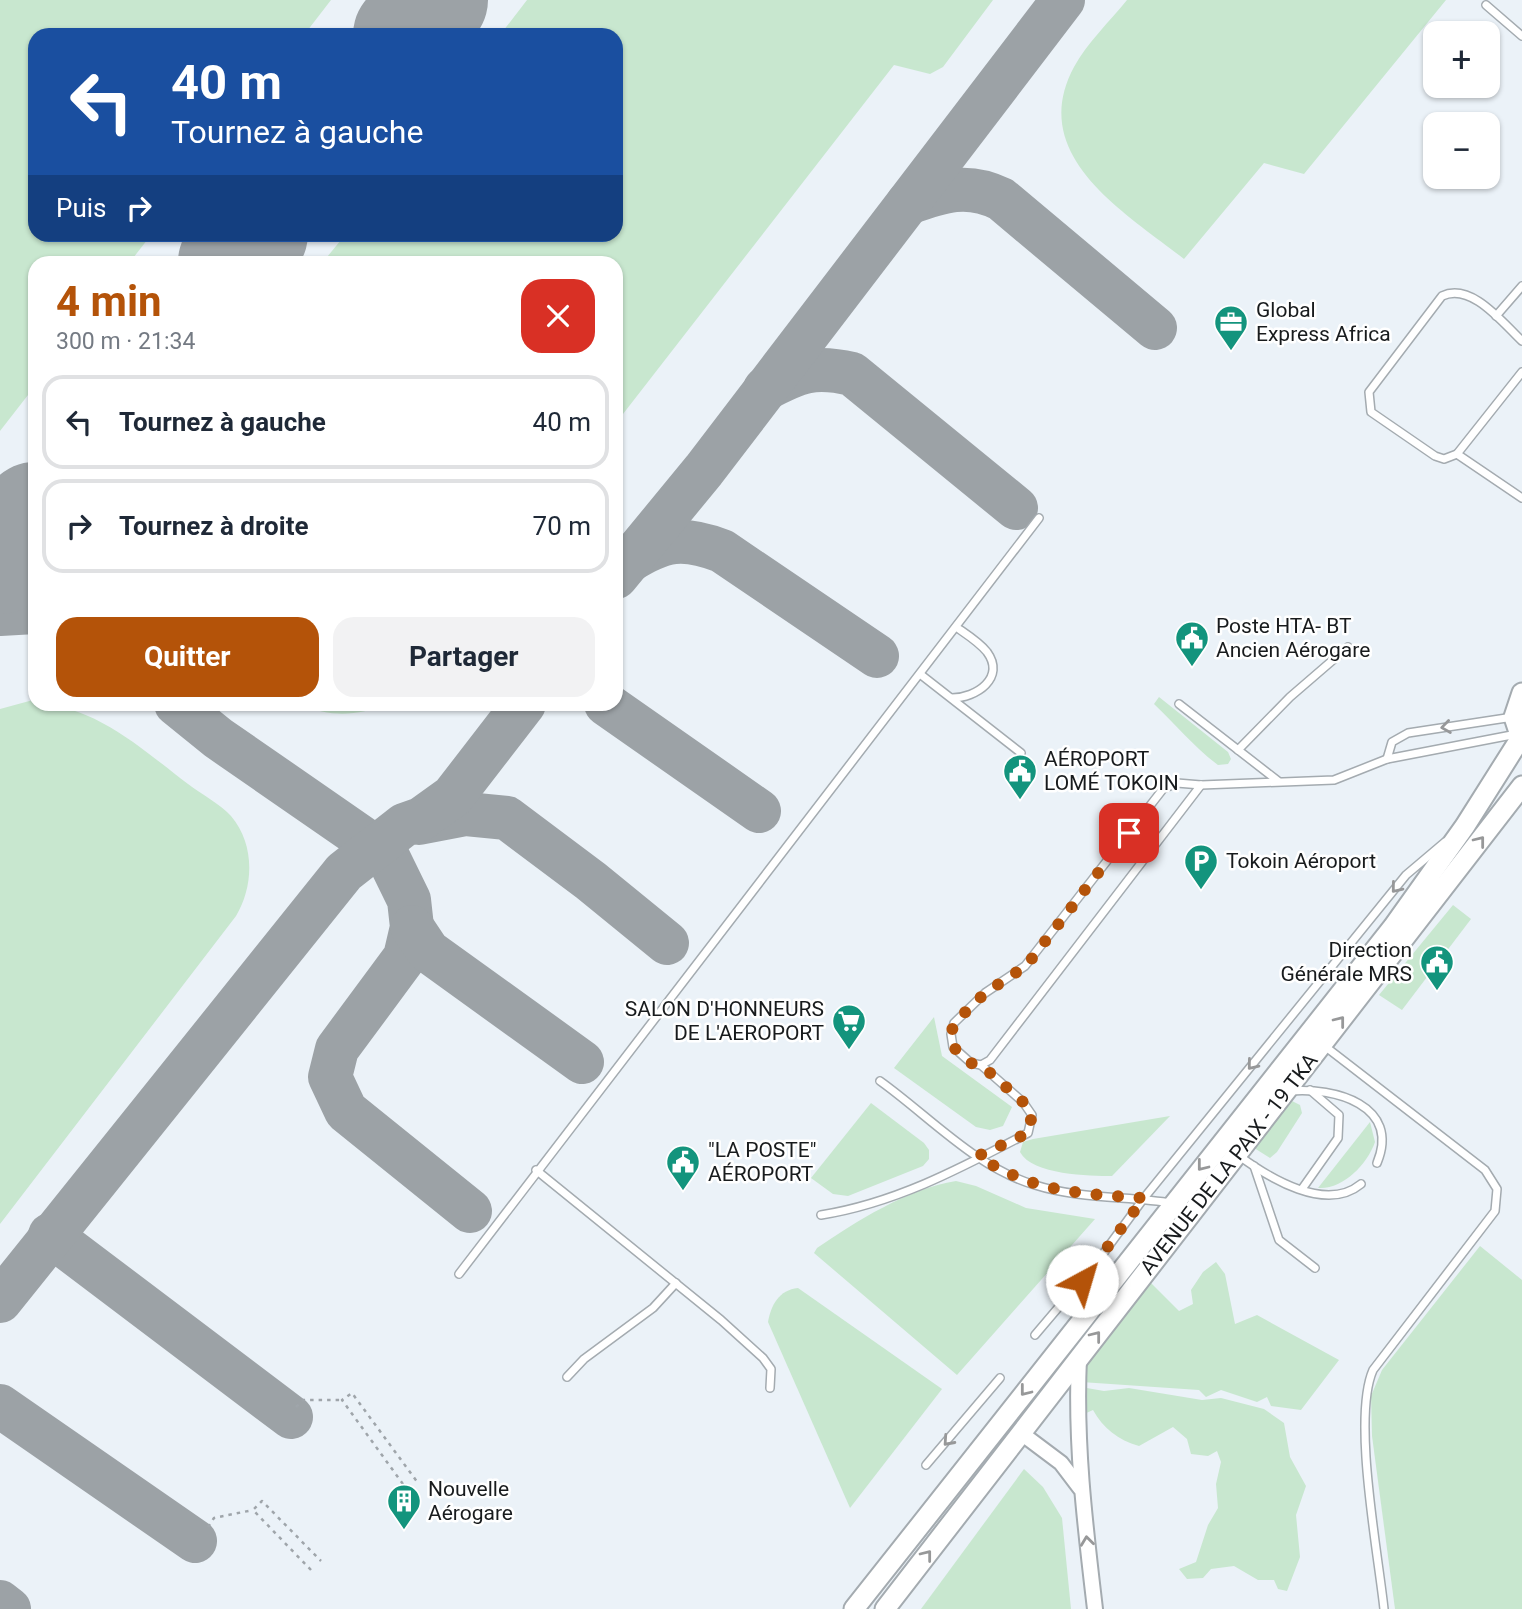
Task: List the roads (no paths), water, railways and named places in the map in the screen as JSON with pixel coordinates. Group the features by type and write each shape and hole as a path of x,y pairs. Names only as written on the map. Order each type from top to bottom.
{"main road":[{"name":"AVENUE DE LA PAIX - 19 TKA","path":"854,1609 1393,927 1465,826 1518,733 1522,693"},
{"name":"AVENUE DE LA PAIX - 19 TKA","path":"885,1609 1522,786"}],"street":[{"path":"1079,1358 1076,1414 1080,1489 1095,1609"},
{"path":"1021,1433 1061,1463 1080,1489"}],"lane":[{"path":"1486,5 1522,36"},
{"path":"1496,316 1522,286"},
{"path":"1522,341 1496,316 1461,291 1441,296 1369,392 1371,412 1435,456 1444,459 1457,454 1522,372"},
{"path":"1457,454 1522,498"},
{"path":"459,1273 1039,518"},
{"path":"952,698 979,692 989,683 992,674 992,660 985,649 956,627"},
{"path":"1238,750 1290,697 1348,647"},
{"path":"920,674 1021,753"},
{"path":"1179,704 1279,781"},
{"path":"1387,759 1392,742 1408,733 1518,733"},
{"path":"821,1215 862,1209 918,1189 978,1156 1028,1133 1032,1115 1023,1102 981,1065 971,1063 953,1047 951,1034 954,1023 985,993 1026,966 1163,789 1177,783 1201,785 1334,780 1387,759 1518,733"},
{"path":"981,1065 990,1060 1201,785"},
{"path":"1035,1335 1097,1262 1144,1198 1406,875 1465,826"},
{"path":"1322,1044 1485,1170 1497,1189 1495,1211 1373,1370 1368,1382 1364,1420 1384,1609"},
{"path":"880,1081 978,1156 1033,1185 1078,1194 1144,1198 1173,1203"},
{"path":"1286,1092 1310,1089 1347,1097 1373,1115 1382,1134 1382,1150 1377,1163"},
{"path":"1302,1189 1340,1130 1339,1115 1310,1089"},
{"path":"1222,1141 1254,1166 1317,1196 1340,1194 1361,1184"},
{"path":"1254,1166 1279,1240 1315,1268"},
{"path":"536,1170 676,1283 763,1358 771,1369 770,1388"},
{"path":"567,1377 584,1359 653,1308 676,1283"},
{"path":"926,1465 1000,1378"}],"place":[{"name":"Global Express Africa","path":"1231,352"},
{"name":"Poste HTA- BT Ancien Aérogare","path":"1192,668"},
{"name":"AÉROPORT LOMÉ TOKOIN","path":"1020,801"},
{"name":"Tokoin Aéroport","path":"1201,891"},
{"name":"Direction Générale MRS","path":"1437,992"},
{"name":"SALON D'HONNEURS DE L'AEROPORT","path":"849,1051"},
{"name":"\"LA POSTE\" AÉROPORT","path":"683,1192"},
{"name":"Nouvelle Aérogare","path":"404,1531"}]}
